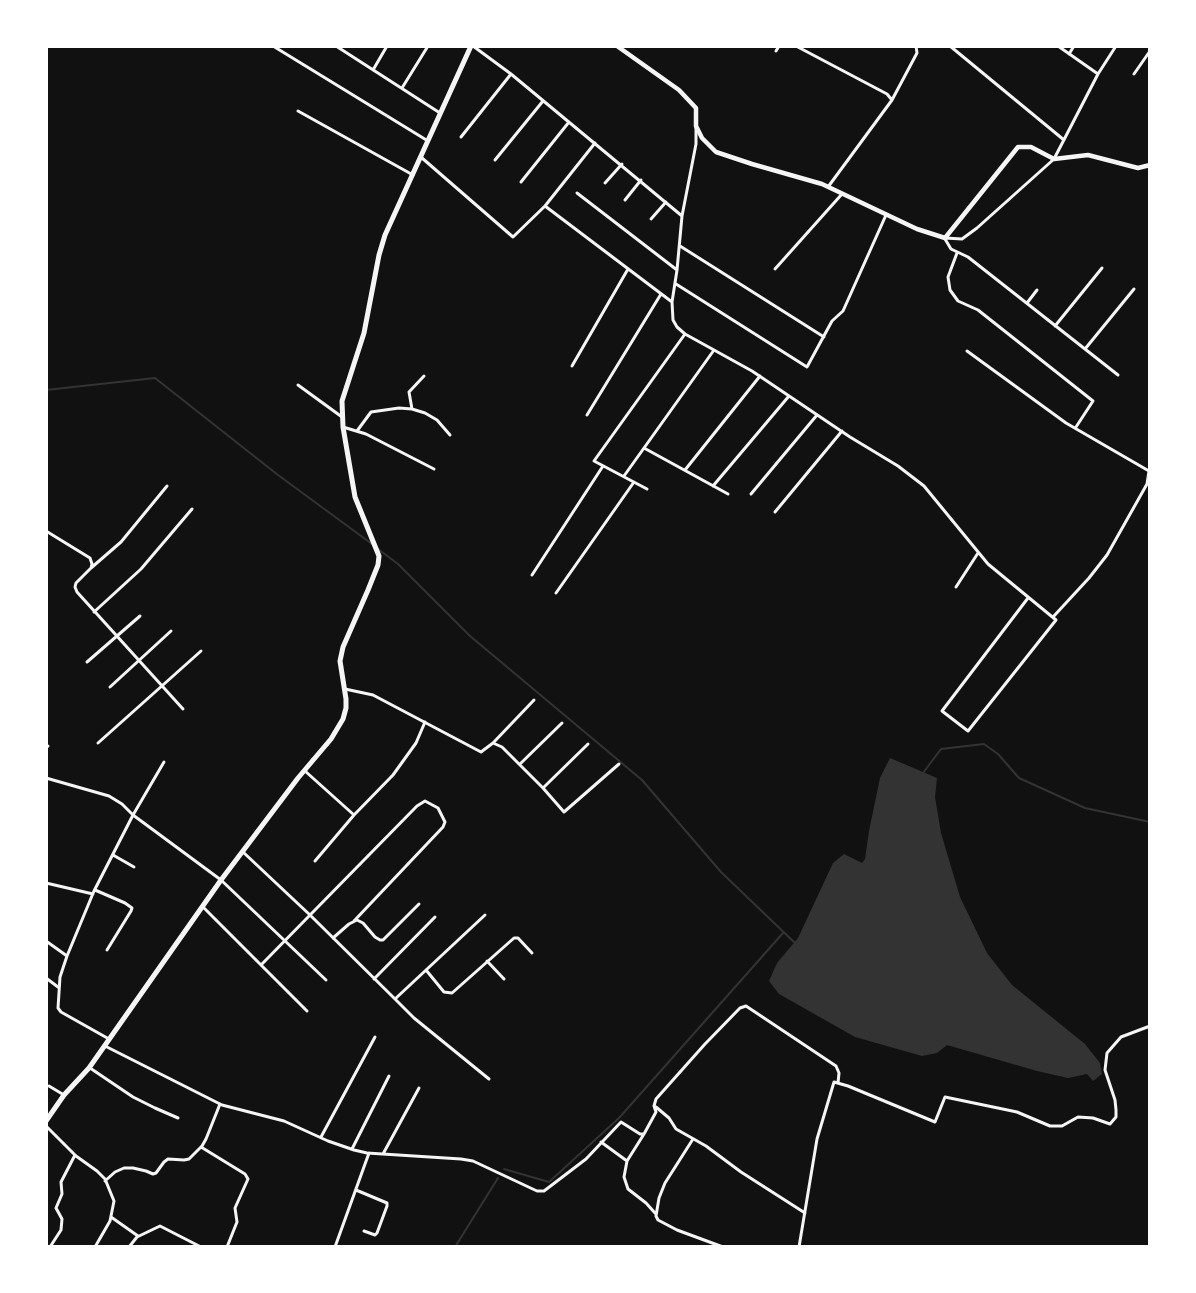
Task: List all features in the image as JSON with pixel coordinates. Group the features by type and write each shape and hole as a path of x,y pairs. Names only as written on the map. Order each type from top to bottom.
{"main road":[{"path":"46,1121 64,1095 89,1068 202,906 304,770 331,739 343,719 346,708 340,661 343,647 378,565 379,556 375,542 355,497 343,427 344,392 364,334 379,255 385,235 472,46"}],"street":[{"path":"273,46 428,141"},
{"path":"336,46 440,113"},
{"path":"342,50 345,46"},
{"path":"373,70 387,46"},
{"path":"402,88 428,46"},
{"path":"472,46 511,74 622,164 682,216"},
{"path":"617,46 679,90 696,108 696,144 682,216 676,284 672,302 673,320 677,327 685,334 760,376 898,466 924,486 988,564 1056,620 968,731 942,711 1028,598"},
{"path":"776,51 779,46"},
{"path":"796,46 887,94 892,100"},
{"path":"828,187 892,100 917,53 916,46"},
{"path":"950,46 1064,140"},
{"path":"1058,46 1098,74"},
{"path":"1069,54 1074,46"},
{"path":"696,126 702,138 716,152 828,187 917,229 945,238 962,239 977,228 1054,159 1098,74 1116,46"},
{"path":"1134,74 1150,51"},
{"path":"461,137 511,74"},
{"path":"496,160 543,101"},
{"path":"298,111 413,175"},
{"path":"521,182 569,122"},
{"path":"422,158 513,237 545,206 595,143"},
{"path":"945,238 1018,147 1031,147 1054,159 1088,155 1138,168 1150,165"},
{"path":"605,183 622,164"},
{"path":"624,200 641,180"},
{"path":"577,193 677,270"},
{"path":"775,269 842,194"},
{"path":"651,218 666,202"},
{"path":"545,206 672,302"},
{"path":"676,284 807,367 832,322 843,311 886,215"},
{"path":"945,238 951,249 968,257 1118,376"},
{"path":"680,246 824,337"},
{"path":"957,253 948,277 950,290 958,301 978,310 1094,401 1076,427"},
{"path":"1055,326 1102,268"},
{"path":"572,366 628,269"},
{"path":"1085,349 1134,289"},
{"path":"1026,303 1037,290"},
{"path":"587,415 661,294"},
{"path":"647,489 594,462 685,334"},
{"path":"624,476 714,350"},
{"path":"968,351 1066,423 1076,427 1087,436 1149,471 1148,484 1107,555 1089,578 1053,617"},
{"path":"412,409 410,392 424,376"},
{"path":"685,470 760,376"},
{"path":"298,385 342,417"},
{"path":"713,486 789,396"},
{"path":"357,431 371,412 399,408 425,413 437,420 450,435"},
{"path":"752,494 817,414"},
{"path":"343,427 357,431 434,468"},
{"path":"775,512 842,431"},
{"path":"644,448 728,494"},
{"path":"532,575 603,466"},
{"path":"556,593 634,482"},
{"path":"167,486 121,542 91,568 75,587 79,596 183,709"},
{"path":"94,612 140,569 192,509"},
{"path":"46,531 90,558 91,568"},
{"path":"956,587 978,553"},
{"path":"87,662 140,616"},
{"path":"110,687 171,631"},
{"path":"98,743 201,651"},
{"path":"345,689 373,695 482,752 534,700"},
{"path":"316,861 354,815 393,775 416,743 425,722"},
{"path":"520,764 562,723"},
{"path":"493,743 502,747 520,764 564,812 619,764"},
{"path":"544,788 588,744"},
{"path":"109,1039 60,1012 57,1003 60,977 93,894 133,815 164,762"},
{"path":"304,770 354,815"},
{"path":"46,778 110,796 122,804 133,815 221,880 326,980"},
{"path":"261,965 417,806 426,801 438,808 445,822 443,827 354,921 333,938"},
{"path":"242,852 310,914 414,1018 488,1078"},
{"path":"113,855 134,867"},
{"path":"46,882 93,894"},
{"path":"95,890 132,908 107,950"},
{"path":"354,921 357,920 362,923 375,937 384,940 419,904"},
{"path":"202,906 307,1011"},
{"path":"395,999 486,914"},
{"path":"374,979 435,917"},
{"path":"426,970 444,992 452,993 516,937 532,953"},
{"path":"46,941 67,956"},
{"path":"488,962 504,979"},
{"path":"46,978 59,987"},
{"path":"724,1247 677,1230 658,1220 655,1213 646,1203 632,1193 625,1184 624,1177 627,1162 656,1112 654,1106 656,1099 705,1044 740,1008 746,1006 836,1066 839,1073 838,1083"},
{"path":"806,1247 800,1245 817,1139 834,1082 935,1122 946,1096 1017,1112 1050,1126 1062,1126 1078,1117 1093,1118 1110,1124 1116,1117 1116,1110 1115,1100 1105,1070 1106,1052 1121,1037 1150,1026"},
{"path":"321,1138 375,1037"},
{"path":"105,1045 220,1104 284,1121 321,1138 352,1149 369,1153 473,1161 537,1191 544,1191 586,1159 621,1122 640,1134 644,1134"},
{"path":"89,1068 133,1097 178,1118"},
{"path":"352,1149 389,1076"},
{"path":"49,1086 64,1095"},
{"path":"383,1154 419,1088"},
{"path":"105,1180 124,1168 133,1168 153,1174 168,1159 189,1159 206,1139 220,1104"},
{"path":"654,1106 669,1118 676,1129 706,1146 741,1172 805,1213"},
{"path":"46,1126 75,1155 97,1171 105,1180 114,1201 111,1217 95,1247"},
{"path":"655,1213 665,1183 693,1139"},
{"path":"601,1142 627,1162"},
{"path":"201,1147 245,1174 248,1178 235,1208 237,1222 227,1247"},
{"path":"335,1247 369,1153"},
{"path":"50,1247 61,1230 62,1219 56,1208 62,1194 60,1182 75,1155"},
{"path":"356,1190 387,1203 377,1233 375,1235 364,1231"},
{"path":"111,1217 138,1236"},
{"path":"129,1247 138,1236 160,1226 201,1247"}],"shaded area":[{"path":"890,758 937,778 935,797 941,833 960,897 987,953 1012,985 1085,1044 1100,1063 1102,1074 1093,1081 1087,1074 1068,1078 947,1045 937,1053 922,1056 855,1037 779,994 769,981 777,963 798,938 833,863 844,854 862,863 865,859 880,778"}],"waterway":[{"path":"46,390 155,378 278,475 372,544"},
{"path":"378,549 398,564 470,636 642,780 721,872 795,943"},
{"path":"923,773 941,749 984,744 998,754 1019,778 1085,808 1150,822"},
{"path":"504,1169 549,1182 619,1118 783,933"},
{"path":"455,1247 498,1178"}]}
